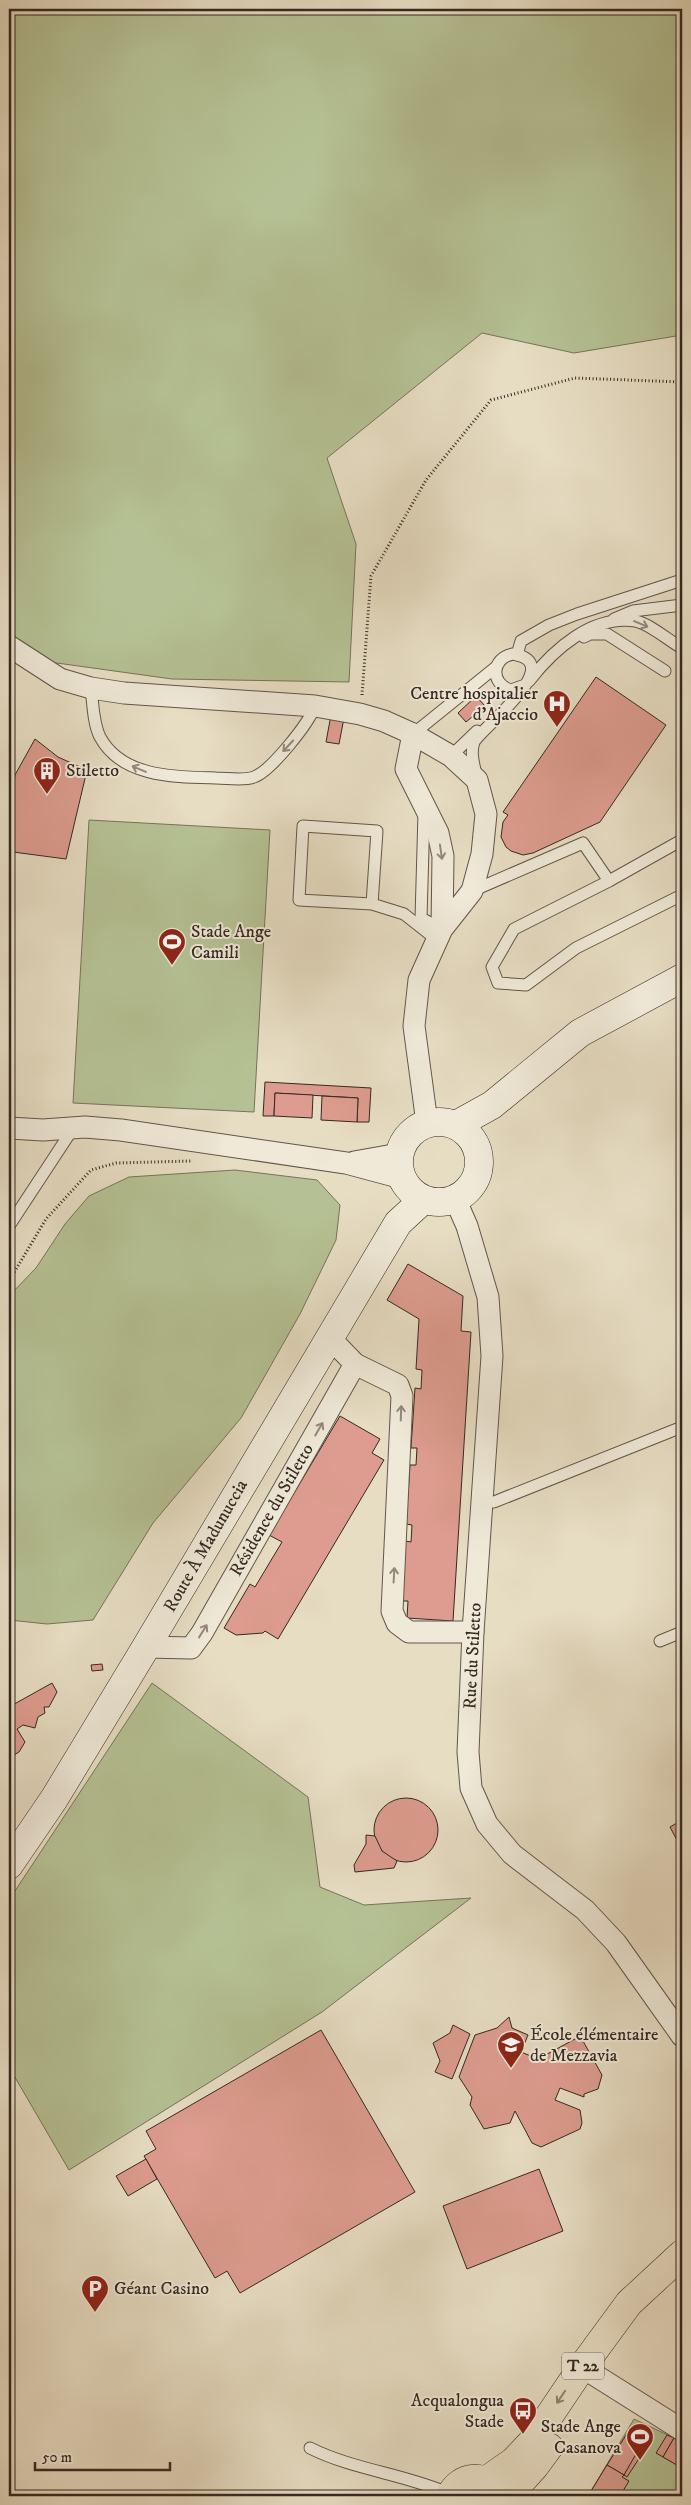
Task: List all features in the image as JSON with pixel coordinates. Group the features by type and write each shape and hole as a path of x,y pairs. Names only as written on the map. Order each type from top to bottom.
{"main road":[{"path":"465,1134 492,1105 580,1033 682,978"},
{"path":"437,1122 465,1134 479,1155 479,1168 475,1181 467,1192 445,1202 407,1180 409,1135 428,1123 437,1122"},
{"name":"Route À Madunuccia","path":"9,1865 54,1799 398,1223 407,1180"},
{"name":"T 22","path":"589,2372 629,2303 682,2254"},
{"name":"T 22","path":"500,2491 514,2461 589,2372 638,2316 682,2279"},
{"path":"450,2495 455,2487 470,2479 500,2491"}],"street":[{"path":"9,646 60,678 92,688 124,693 315,706 384,720 452,756 477,780 486,814 482,854 472,891 440,934 419,980 414,1026 428,1123"},
{"path":"413,734 406,769 438,833 443,856 440,934"},
{"path":"9,1128 43,1130 74,1127 121,1130 346,1163 407,1180"},
{"name":"Rue du Stiletto","path":"455,1199 467,1226 488,1298 492,1356 473,1632 468,1752 471,1788 487,1824 512,1854 585,1910 616,1943 679,2026"},
{"path":"330,1338 356,1364 398,1385 402,1396 392,1611 397,1624 409,1632 473,1632"},
{"name":"Résidence du Stiletto","path":"146,1647 191,1648 202,1633 356,1364"},
{"path":"589,2372 682,2430"}],"lane":[{"path":"517,655 521,642 549,625 682,580"},
{"path":"452,756 525,685 552,655 578,633 633,611 682,605"},
{"path":"609,621 636,621 682,648"},
{"path":"480,791 471,751 475,740 506,710 525,685 530,667 590,634 607,634 664,671"},
{"path":"413,734 496,667 504,657 517,655 523,658 530,667"},
{"path":"496,667 496,677 501,686 511,690 525,685"},
{"path":"92,688 100,736 110,750 133,766 154,774 190,778 244,779 263,772 297,736 311,718 315,706"},
{"path":"372,904 377,831 303,826 298,900 372,904 404,914 440,934"},
{"path":"682,840 609,881 514,929 492,967 498,982 526,985 576,948 682,895"},
{"path":"472,891 583,843 609,881"},
{"path":"9,1226 74,1127"},
{"path":"482,1502 494,1502 682,1427"},
{"path":"660,1642 682,1632"},
{"path":"310,2448 331,2459 423,2482 450,2495"}],"path":[{"path":"360,714 371,576 426,480 491,400 575,378 682,382"},
{"path":"9,1281 46,1219 91,1170 116,1163 201,1161"}],"green space":[{"path":"9,9 682,9 682,335 574,353 482,333 327,458 356,544 349,682 172,679 28,659 9,641"},
{"name":"Stade Ange Camili","path":"89,820 270,830 254,1112 73,1103"},
{"path":"235,1170 317,1180 340,1205 336,1240 300,1314 241,1418 153,1523 93,1620 47,1624 9,1620 9,1296 36,1268 65,1224 89,1196 129,1177"},
{"path":"152,1683 308,1797 320,1887 364,1905 471,1898 322,2012 69,2170 9,2067 9,1900"},
{"name":"Stade Ange Casanova","path":"634,2419 674,2438 663,2457 682,2468 682,2496 588,2496"}],"building":[{"path":"596,677 666,725 600,822 533,853 523,855 511,851 506,847 501,837 503,822 508,815 503,812"},
{"path":"476,696 485,706 466,722 458,713"},
{"path":"331,715 344,718 339,744 326,742"},
{"name":"Stiletto","path":"35,739 58,757 87,770 66,859 13,852 12,800 15,775"},
{"path":"265,1082 371,1088 369,1122 357,1122 358,1098 275,1093 274,1116 263,1116"},
{"path":"275,1093 313,1095 312,1118 274,1116"},
{"path":"322,1096 358,1098 357,1122 321,1120"},
{"path":"408,1264 463,1296 461,1331 471,1332 453,1621 407,1618 408,1601 402,1601 405,1541 411,1542 412,1525 406,1524 410,1465 416,1465 417,1448 411,1448 415,1388 421,1389 422,1370 416,1369 419,1319 387,1300"},
{"path":"340,1416 380,1439 372,1453 384,1460 278,1639 265,1631 263,1633 236,1635 224,1628 250,1584 255,1587 282,1542 269,1535"},
{"path":"102,1664 103,1670 92,1671 91,1665"},
{"path":"52,1683 57,1692 49,1707 44,1707 45,1713 38,1717 35,1728 23,1725 17,1729 25,1742 19,1752 9,1758 9,1707"},
{"path":"406,1798 424,1804 432,1812 438,1830 432,1848 424,1856 406,1862 388,1856 380,1848 374,1830 380,1812 388,1804"},
{"path":"682,1820 682,1850 670,1827"},
{"path":"366,1835 375,1836 382,1851 397,1861 394,1868 355,1872 354,1865 366,1844"},
{"path":"509,2017 512,2028 528,2035 521,2052 538,2059 575,2039 583,2041 602,2075 598,2089 584,2094 584,2097 560,2088 555,2100 580,2110 582,2123 580,2129 541,2147 532,2143 515,2111 510,2123 484,2129 470,2105 472,2097 459,2077 475,2035 497,2028"},
{"path":"453,2025 470,2034 452,2079 435,2072 440,2061 433,2043 450,2033"},
{"path":"321,2030 415,2192 240,2293 227,2271 215,2278 144,2156 156,2149 146,2131"},
{"path":"146,2159 157,2179 128,2196 116,2176"},
{"path":"539,2169 563,2231 467,2269 443,2206"},
{"path":"628,2432 644,2442 624,2475 607,2465"},
{"path":"667,2435 674,2438 663,2457 656,2453"},
{"path":"674,2438 682,2443 682,2468 663,2457"},
{"path":"636,2454 640,2457 627,2477 624,2475"},
{"path":"607,2465 624,2475 622,2477 629,2481 620,2496 588,2496"}],"place":[{"name":"Centre hospitalier d'Ajaccio","path":"557,728"},
{"name":"Stiletto","path":"47,795"},
{"name":"Stade Ange Camili","path":"172,966"},
{"name":"École élémentaire de Mezzavia","path":"511,2069"},
{"name":"Géant Casino","path":"95,2313"},
{"name":"Acqualongua Stade","path":"523,2435"},
{"name":"Stade Ange Casanova","path":"640,2461"}]}
